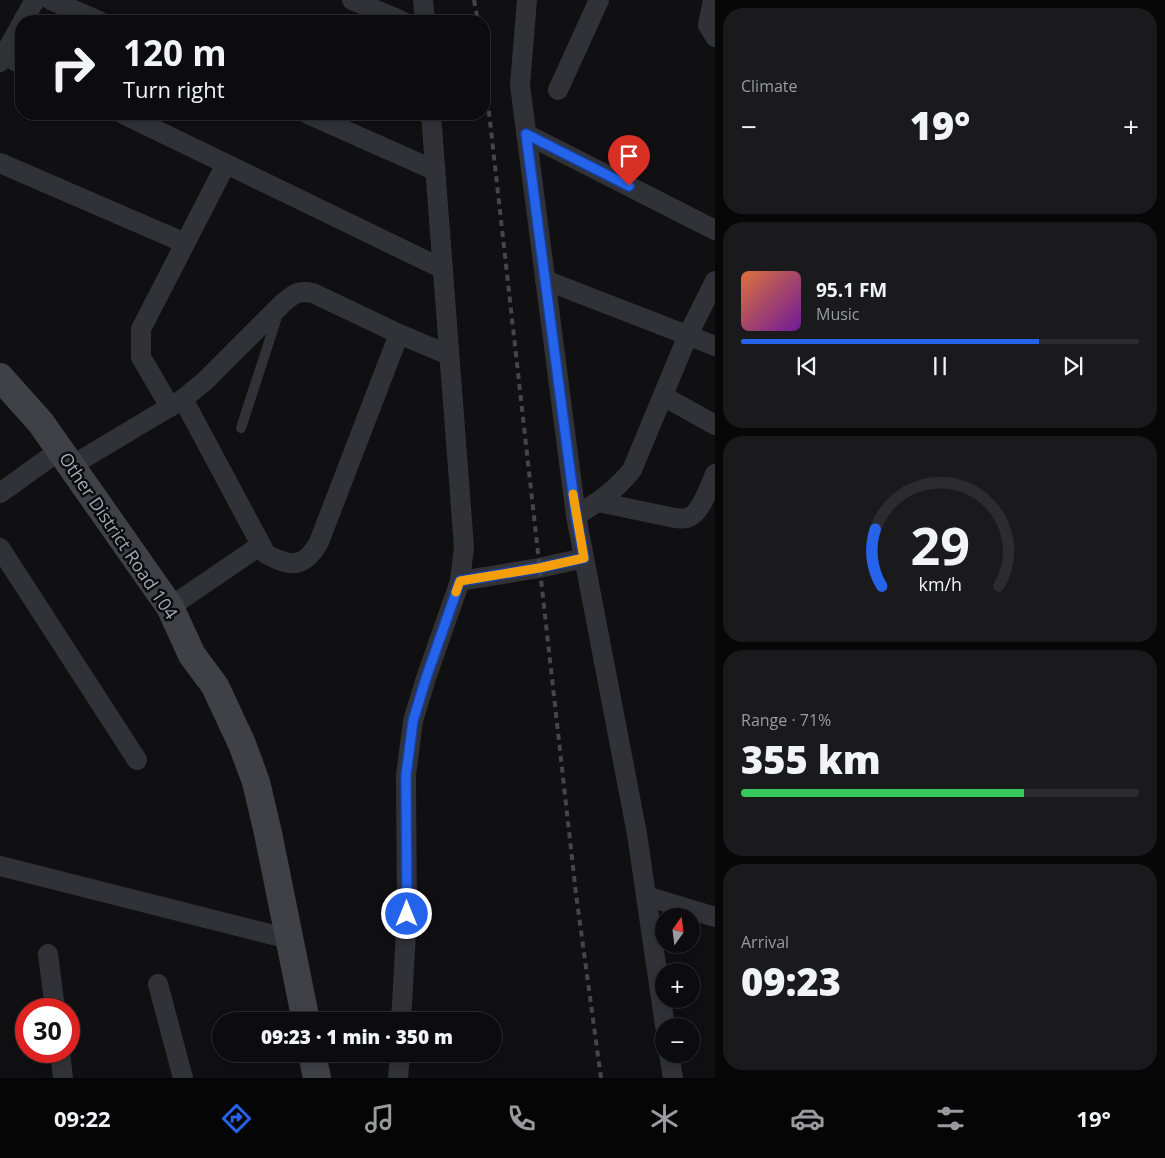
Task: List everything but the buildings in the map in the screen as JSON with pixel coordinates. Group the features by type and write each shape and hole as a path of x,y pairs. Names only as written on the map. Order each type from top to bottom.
{"street":[{"path":"26,15 35,0"},
{"path":"51,0 85,15"},
{"path":"352,0 388,15"},
{"path":"423,0 424,15"},
{"path":"527,0 520,85 576,516 636,834 664,1018"},
{"path":"558,90 599,0"},
{"path":"713,0 708,25 715,37"},
{"path":"6,59 15,38"},
{"path":"135,120 443,269"},
{"path":"322,120 434,170"},
{"path":"402,1012 407,914 406,775 413,721 460,581 464,547 431,120"},
{"path":"526,134 715,230"},
{"path":"0,163 185,243"},
{"path":"226,164 141,329 141,357 176,403 266,554 282,562 297,564 312,556 399,334"},
{"path":"545,280 715,346"},
{"path":"576,516 619,486 632,470 688,335 715,281"},
{"path":"0,493 176,403 210,375 295,293 313,293 399,334 449,355"},
{"name":"Other District Road 104","path":"0,378 41,423 66,458 170,607 192,655 215,686 245,751 256,782 304,1012"},
{"path":"663,396 715,425"},
{"path":"598,502 674,518 687,518 695,514 715,474"},
{"path":"170,607 261,545"},
{"path":"0,548 137,760"},
{"path":"460,581 539,568 584,558"},
{"path":"0,866 289,938"},
{"path":"646,896 715,916"},
{"path":"48,954 54,998"},
{"path":"158,984 183,1078"},
{"path":"314,1062 317,1078"},
{"path":"398,1078 399,1062"},
{"path":"61,1063 63,1078"},
{"path":"670,1063 673,1078"}],"lane":[{"path":"241,428 282,304"}],"railway":[{"path":"474,0 477,15"},
{"path":"490,120 576,894 601,1078"}],"slow traffic":[{"path":"456,592 460,581 539,568 584,558 573,494"}],"route":[{"path":"407,914 406,775 413,721 460,581 539,568 584,558 576,516 526,134 629,186"}]}
